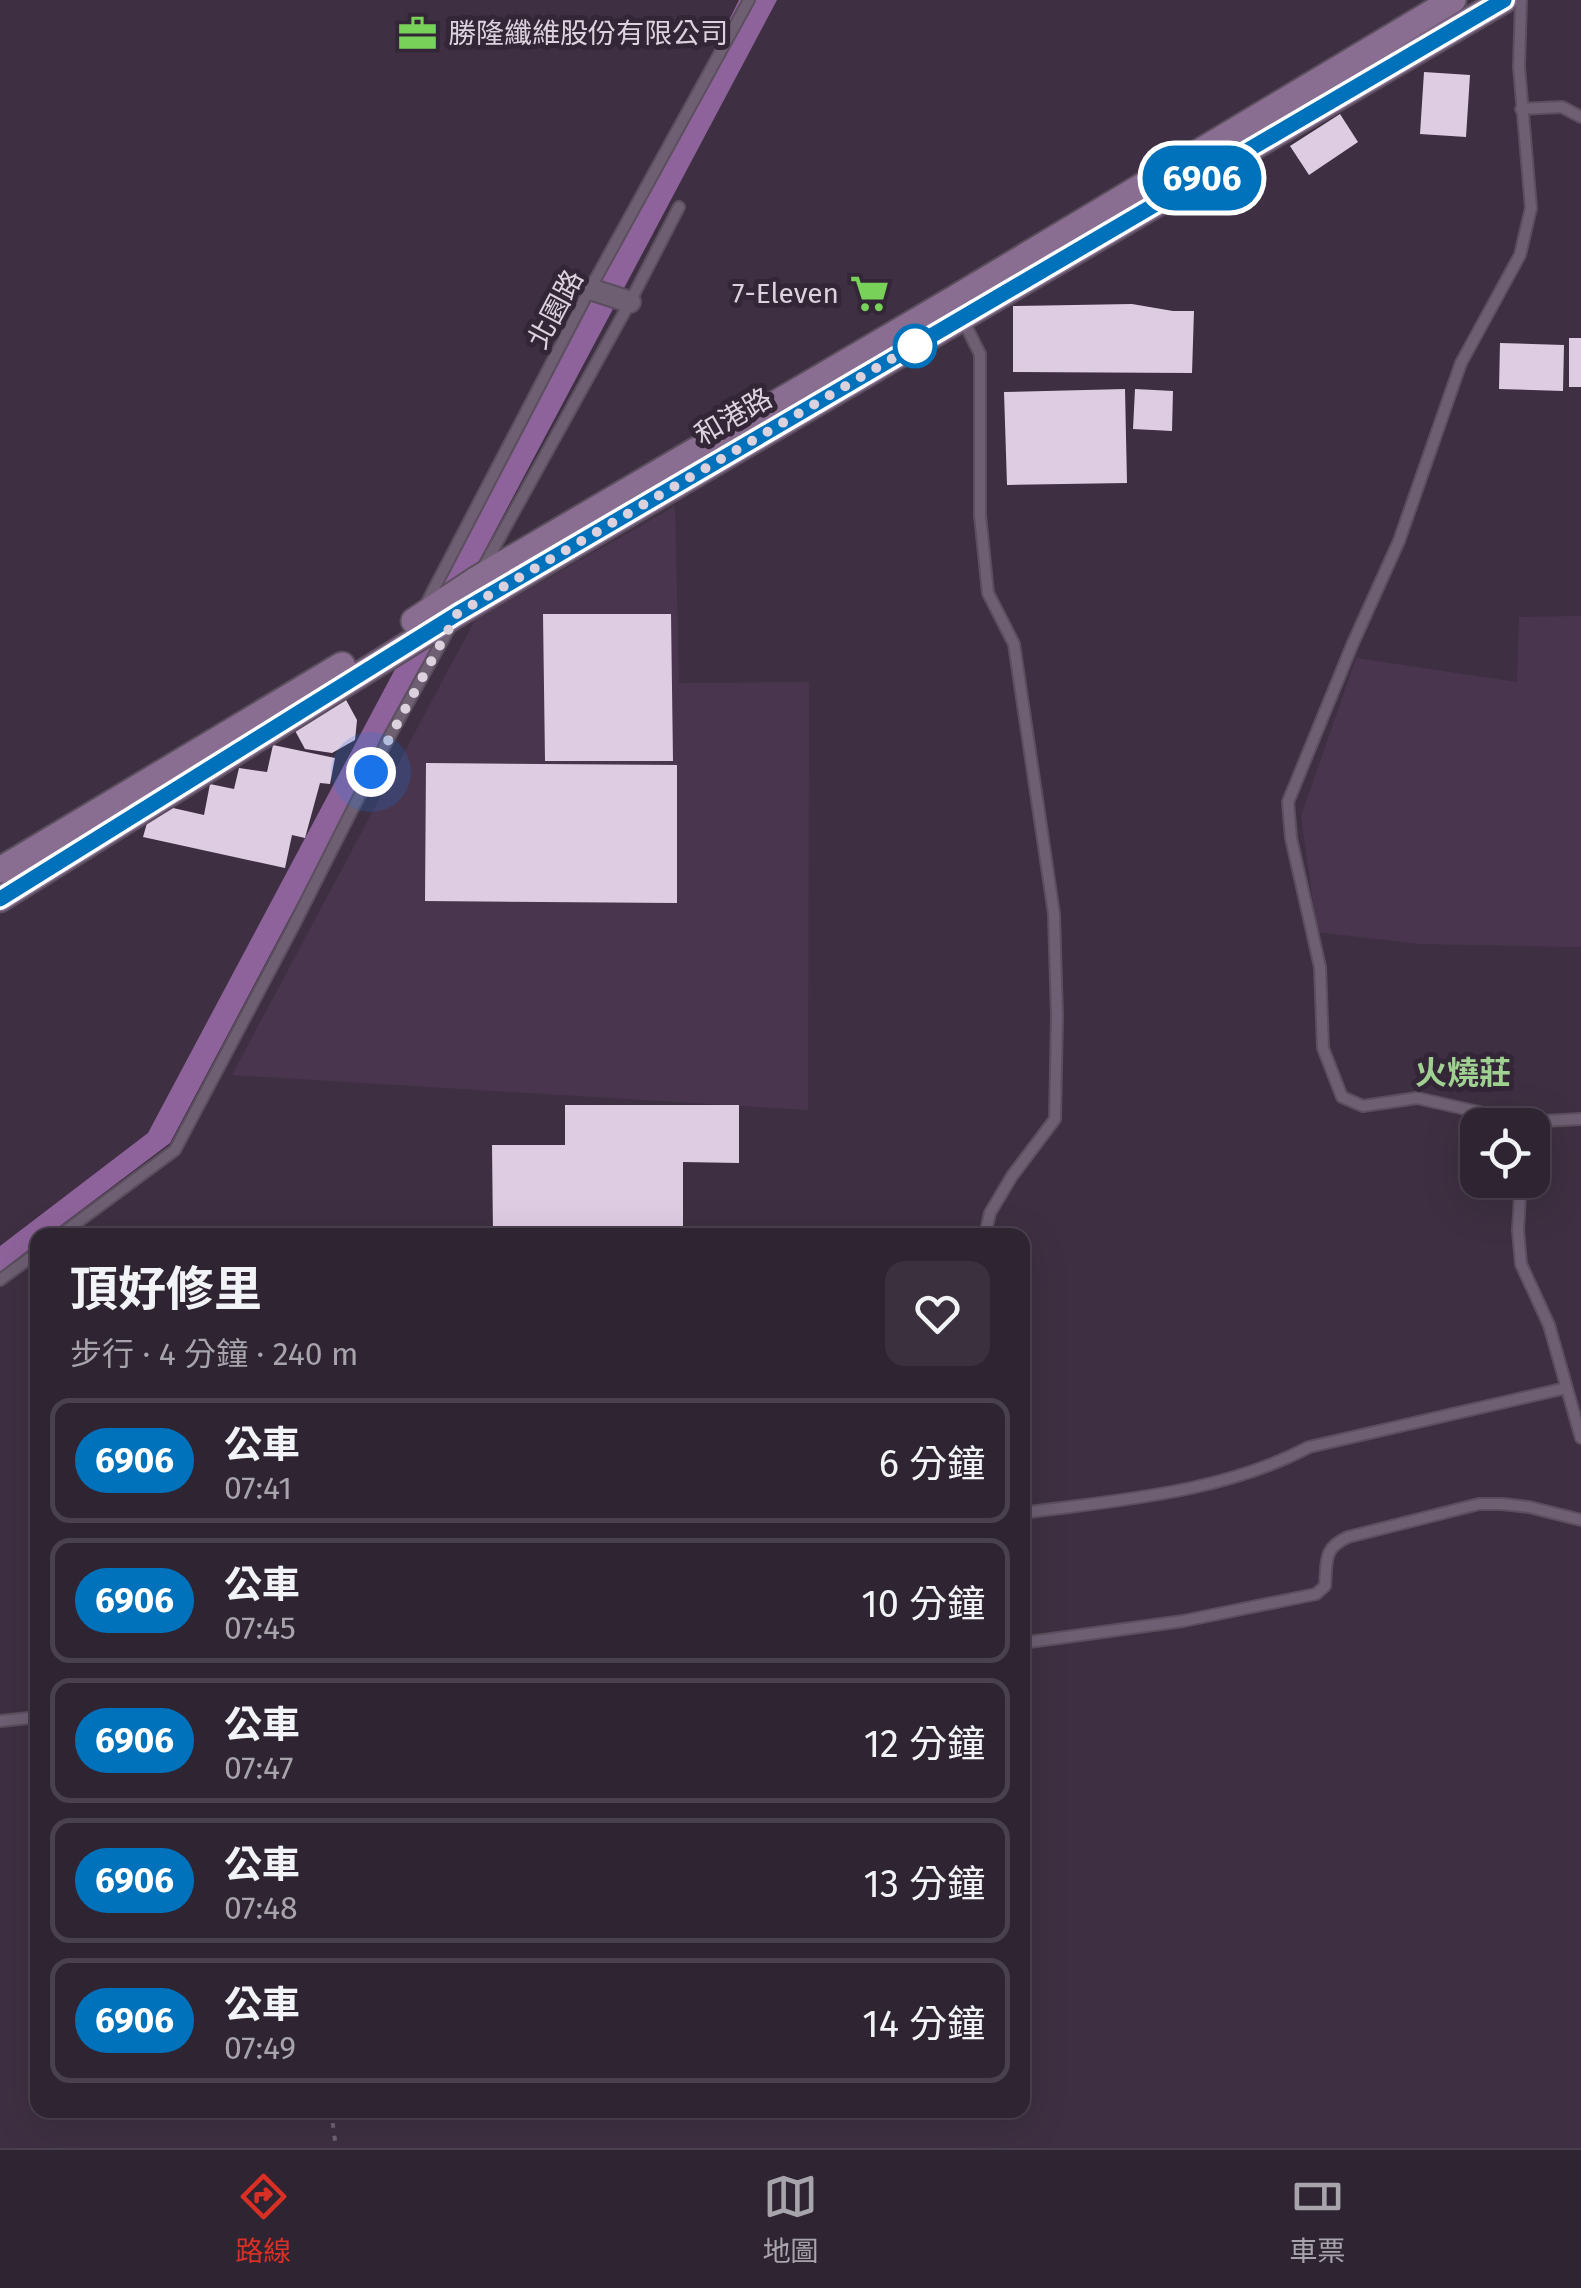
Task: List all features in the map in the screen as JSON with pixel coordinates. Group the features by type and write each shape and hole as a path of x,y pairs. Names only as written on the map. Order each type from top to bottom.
{"main road":[{"name":"和港路","path":"957,309 1453,0"},
{"name":"和港路","path":"0,870 431,621 957,309 1504,0"},
{"name":"和港路","path":"0,899 431,621 477,578 760,424"}],"street":[{"path":"590,289 630,302"}],"lane":[{"name":"北園路","path":"69,1228 175,1150 387,741 431,621 590,289 749,0"},
{"path":"1460,1109 1417,1098 1363,1106 1342,1097 1323,1048 1320,966 1291,838 1288,802 1399,541 1462,363 1520,255 1531,208 1518,67 1521,0"},
{"path":"1521,109 1562,107 1581,117"},
{"path":"477,578 679,207"},
{"path":"957,309 980,354 980,514 988,593 1014,644 1054,914 1055,1119 1012,1176 990,1213 987,1228"},
{"path":"1550,1121 1581,1118"},
{"path":"1519,1198 1521,1264 1549,1325 1581,1438"},
{"path":"0,1280 30,1258"},
{"path":"1030,1512 1169,1494 1279,1463 1310,1447 1566,1388"},
{"path":"1030,1642 1183,1621 1316,1594 1326,1586 1328,1552 1336,1542 1479,1504 1529,1507 1581,1520"},
{"path":"0,1721 30,1718"}],"path":[{"path":"332,2118 336,2148"}],"shaded area":[{"path":"739,0 777,0 170,1143 57,1228 30,1228 30,1248 0,1272 0,1246 148,1133 564,352"},
{"path":"675,506 679,683 809,682 808,1110 232,1075 475,620"},
{"path":"1581,616 1581,947 1419,944 1317,932 1301,816 1356,658 1517,682 1519,617"}],"building":[{"path":"1424,72 1470,75 1466,137 1420,134"},
{"path":"1340,114 1358,142 1309,175 1290,146"},
{"path":"1132,304 1194,311 1192,373 1013,372 1013,306"},
{"path":"1569,338 1581,338 1581,387 1569,387"},
{"path":"1500,343 1564,345 1563,391 1499,389"},
{"path":"1125,389 1127,483 1007,485 1004,392"},
{"path":"1135,389 1173,391 1172,431 1133,429"},
{"path":"543,614 671,614 673,761 545,761"},
{"path":"345,698 357,720 355,740 332,753 305,749 293,727"},
{"path":"273,745 335,758 330,784 320,783 305,838 292,835 285,868 143,837 147,823 173,808 204,815 210,784 234,789 239,768 267,772"},
{"path":"426,763 677,765 677,903 425,901"},
{"path":"565,1105 739,1105 739,1163 683,1162 683,1228 493,1228 492,1145 565,1145"}],"bus line":[{"name":"6906","path":"0,899 457,614 1504,0"}],"place":[{"name":"勝隆纖維股份有限公司","path":"418,33"},
{"name":"7-Eleven","path":"869,293"}],"district":[{"name":"火燒莊","path":"1463,1073"}],"route":[{"path":"371,772 457,614 929,337 915,346"}]}
